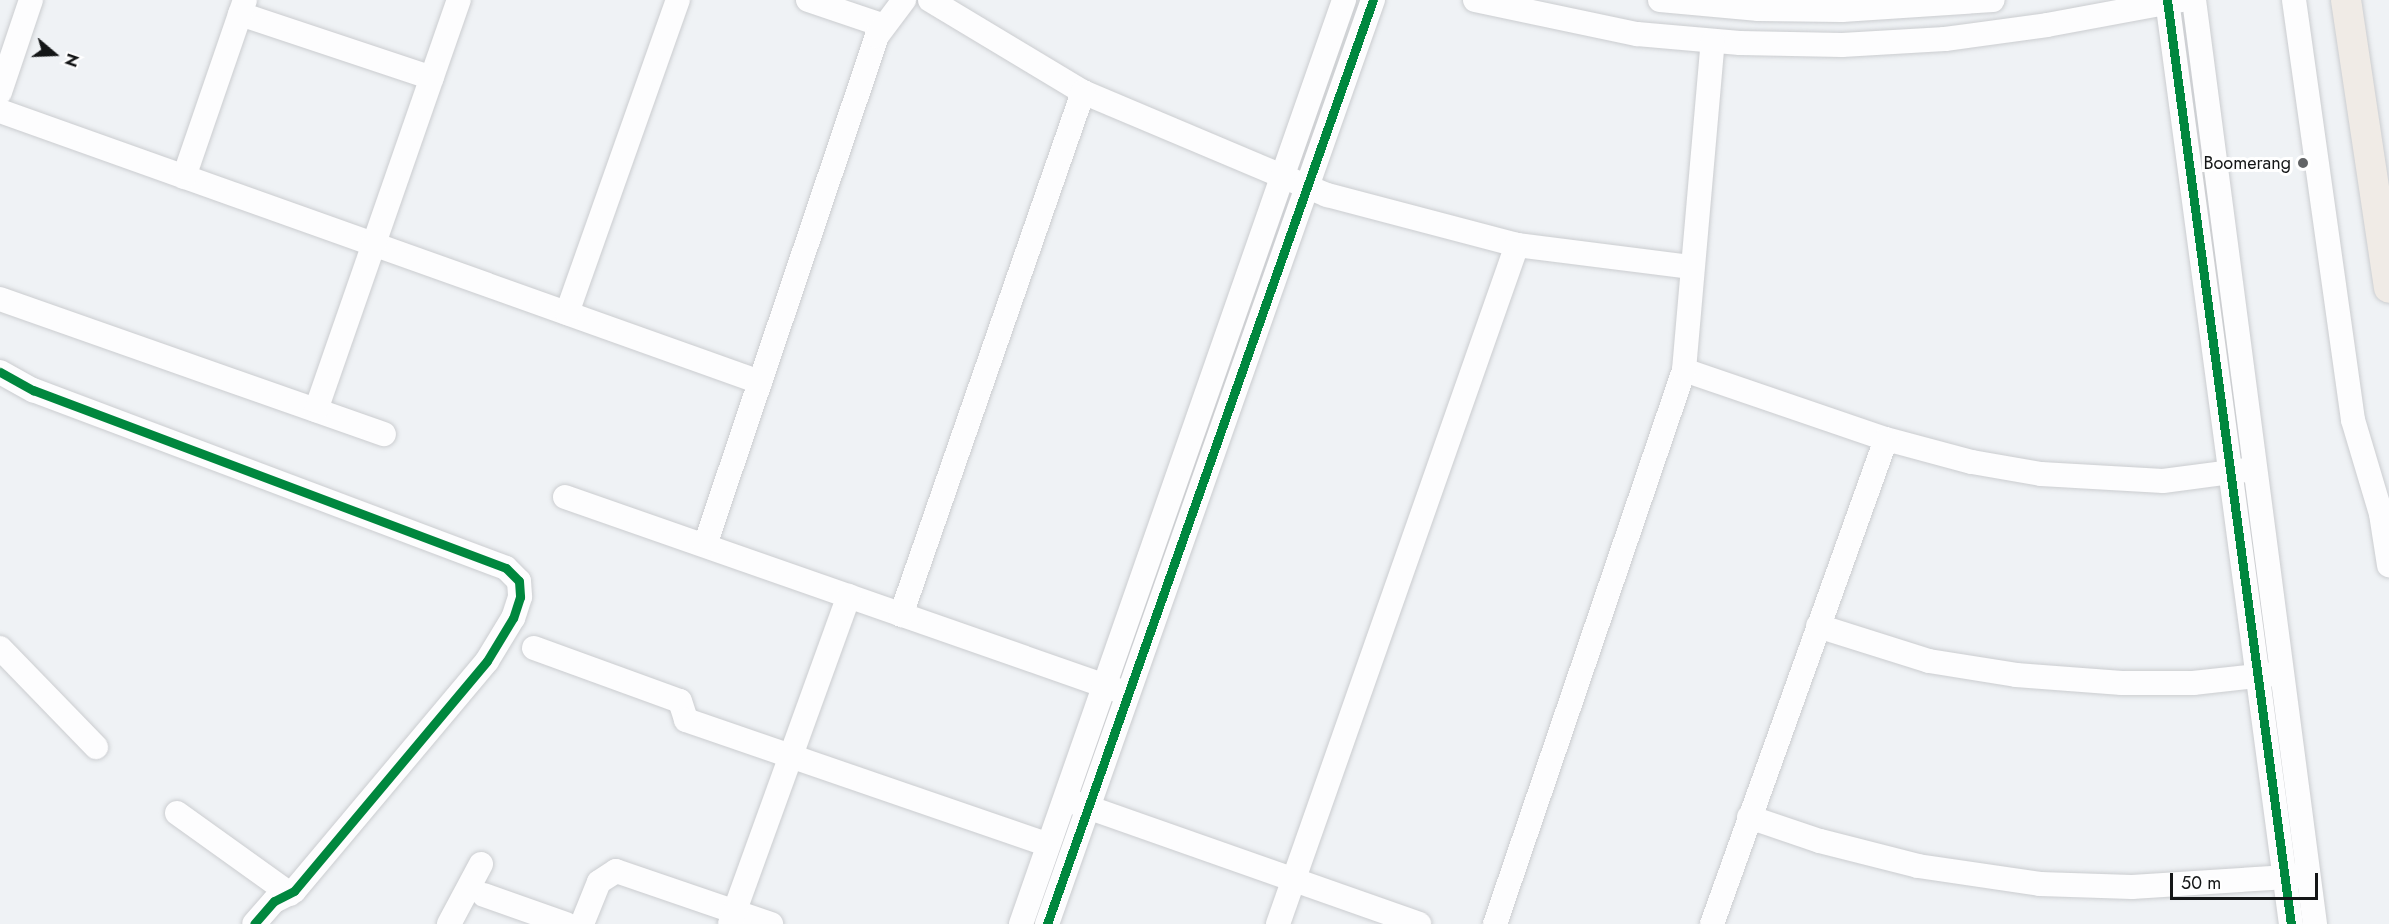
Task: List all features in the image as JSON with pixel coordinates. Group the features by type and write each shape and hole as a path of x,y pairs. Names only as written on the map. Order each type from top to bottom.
{"main road":[{"path":"2346,0 2389,288"}],"street":[{"path":"0,92 31,0"},
{"path":"316,410 459,0"},
{"path":"567,313 678,0"},
{"path":"808,0 882,25"},
{"path":"705,545 882,25 904,0"},
{"path":"930,0 1083,92 1306,187 1517,245 1692,267"},
{"path":"1047,924 1088,807 1118,690 1344,0"},
{"path":"1021,924 1065,799 1118,690 1306,187 1373,0"},
{"path":"1475,0 1637,34 1713,41 1842,45 1945,39 2172,1 2231,473 2291,924"},
{"path":"1660,0 1759,9 1993,0"},
{"path":"2194,0 2315,924"},
{"path":"2294,0 2353,420 2381,514 2389,565"},
{"path":"184,177 243,7 432,78"},
{"path":"1495,924 1684,370 1713,41"},
{"path":"901,615 1083,92"},
{"path":"0,111 760,382"},
{"path":"1278,924 1517,245"},
{"path":"0,299 384,434"},
{"path":"1684,370 1886,439 1972,462 2042,474 2163,481 2255,469"},
{"path":"0,372 33,390 506,568 519,580 520,597 513,618 487,661 290,894 274,901 254,924"},
{"path":"1712,924 1886,439"},
{"path":"565,497 1118,690"},
{"path":"733,918 849,596"},
{"path":"1818,626 1929,661 2016,675 2134,683 2193,683 2282,673"},
{"path":"0,648 96,747"},
{"path":"534,648 680,701 686,720 1048,845"},
{"path":"1065,799 1419,924"},
{"path":"177,813 290,894"},
{"path":"1749,817 1820,841 1918,866 2040,884 2132,887 2284,878 2309,874"},
{"path":"449,924 481,864"},
{"path":"582,924 599,882 616,871 733,918 771,924"},
{"path":"484,895 566,924"}],"cycle path":[{"path":"1047,924 1373,0"},
{"path":"2167,0 2291,924"},
{"path":"0,372 33,390 506,568 519,581 520,597 513,618 487,661 294,891 274,901 254,924"}],"place":[{"name":"Boomerang","path":"2303,163"}]}
